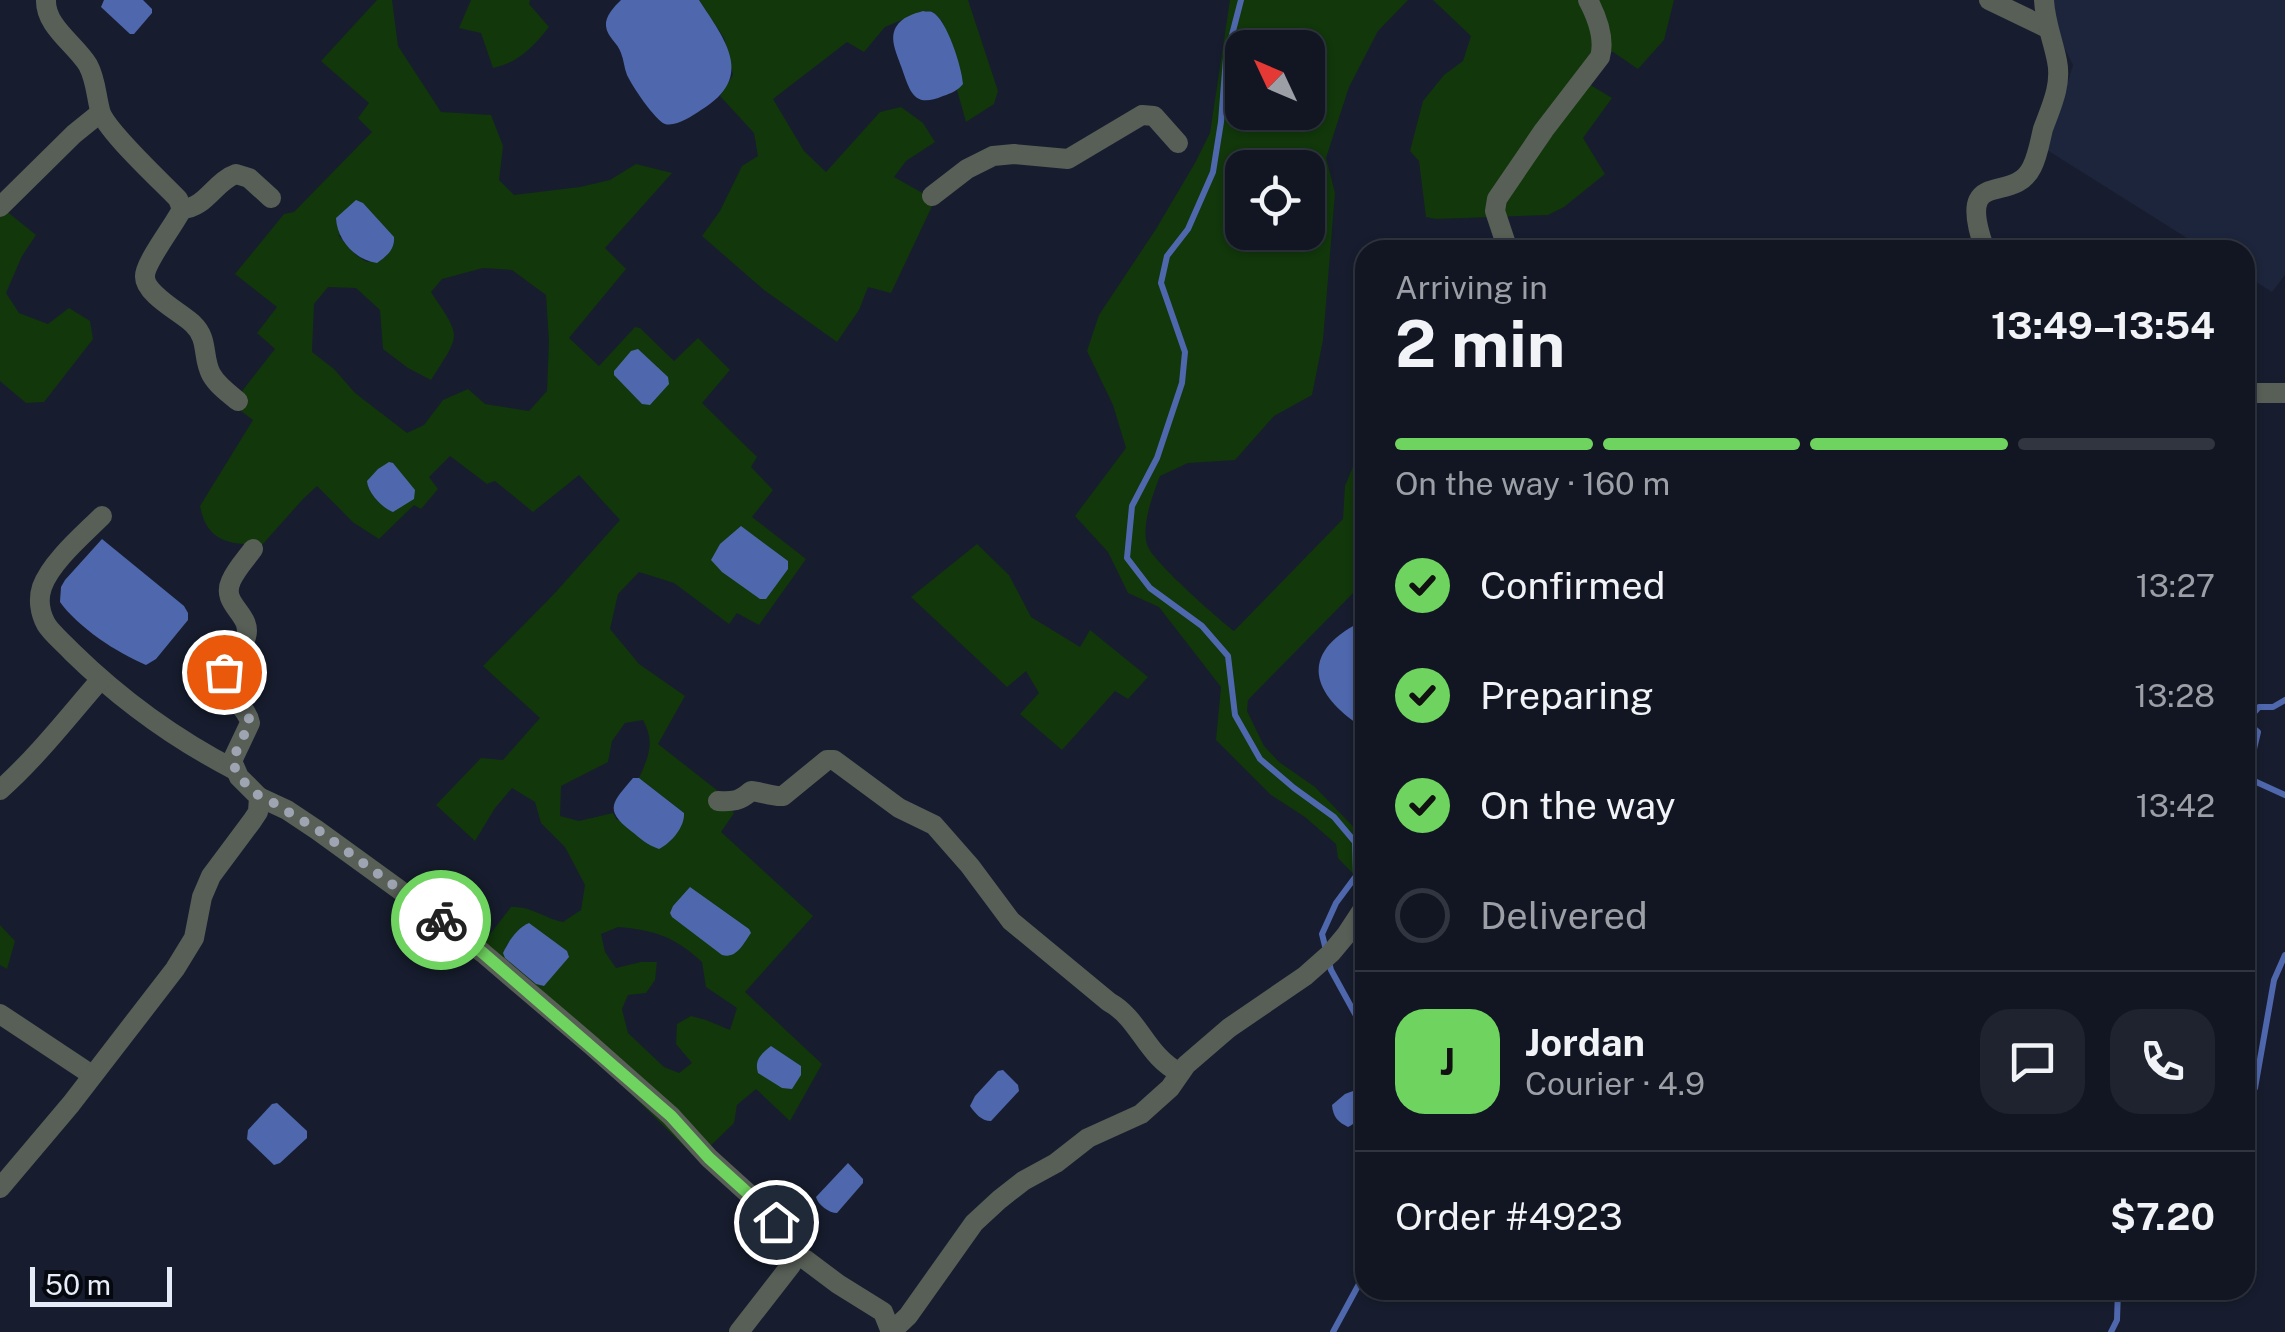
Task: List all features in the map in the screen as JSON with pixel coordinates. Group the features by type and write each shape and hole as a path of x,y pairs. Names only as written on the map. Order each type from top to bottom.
{"street":[{"path":"46,0 45,7 60,33 88,65 100,113 178,199 182,209"},
{"path":"1505,240 1495,211 1496,198 1600,58 1603,46 1588,0"},
{"path":"1988,0 2047,28"},
{"path":"1982,240 1975,216 1981,196 2015,182 2031,170 2057,92 2058,64 2047,28 2044,0"},
{"path":"0,206 100,113"},
{"path":"932,196 966,169 993,156 1014,154 1068,160 1142,115 1154,116 1178,143"},
{"path":"182,209 192,208 222,180 236,174 249,178 271,198"},
{"path":"182,209 145,276 148,286 200,332 211,374 238,402"},
{"path":"2255,394 2285,394"},
{"path":"102,516 54,566 42,587 39,607 47,627 101,679 184,742 235,770 259,796 318,830 483,953 671,1116 709,1158 762,1206 776,1222 792,1254 790,1265 739,1332"},
{"path":"235,770 232,761 250,722 246,710 222,679 247,628 228,596 228,588 253,549"},
{"path":"0,790 61,728 101,679"},
{"path":"718,802 742,799 751,791 783,796 827,760 834,760 899,808 934,825 1012,920 1120,1008 1155,1055 1180,1073"},
{"path":"0,1188 187,951 210,876 258,812 259,796"},
{"path":"792,1254 883,1312 891,1332 908,1316 974,1223 1000,1199 1023,1181 1056,1164 1088,1138 1141,1114 1229,1028 1305,976 1346,936 1355,922"},
{"path":"0,1014 92,1075"}],"shaded area":[{"path":"2050,0 2285,0 2285,275 2272,292 2255,281 2255,240 2190,240 2047,150 2073,65 2057,33"}],"green space":[{"path":"377,0 392,0 398,46 441,112 491,115 503,146 499,180 514,195 610,180 636,164 672,173 605,248 626,269 569,338 599,366 635,327 674,361 698,338 730,370 702,403 757,457 751,467 773,490 752,517 806,559 759,625 737,613 729,624 674,583 639,572 618,594 610,629 639,664 685,696 658,744 718,791 734,813 721,832 813,916 745,992 822,1064 790,1121 756,1089 737,1105 734,1123 697,1159 481,946 511,907 563,922 581,910 585,885 565,847 541,823 535,802 512,788 475,841 436,805 481,758 503,760 540,718 483,666 620,520 579,475 533,512 495,481 487,484 450,456 429,477 438,489 421,509 414,505 379,539 354,523 317,486 262,545 222,539 208,528 203,518 200,506 253,420 237,408 239,395 275,349 257,333 277,307 235,274 284,214 294,212 372,132 358,118 369,103 321,61","holes":["338,235 394,237 386,256 367,262","483,268 512,270 546,295 547,391 529,411 485,404 468,389 443,400 424,425 407,433 355,393 312,352 314,304 328,287 356,288 380,310 383,349 431,380 454,336 431,292 442,279","643,720 649,735 648,756 639,778 684,813 617,820 613,813 579,821 560,816 561,786 608,762 612,741 625,723","524,925 544,986 505,958 506,946","618,927 654,933 683,946 702,962 706,987 737,1008 730,1030 691,1016 677,1024 676,1044 692,1063 679,1073 664,1067 628,1033 622,1009 628,995 646,993 655,980 657,962 616,968 605,952 601,934"]},
{"path":"471,0 530,0 529,4 549,27 524,53 493,68 481,33 459,28"},
{"path":"699,0 968,0 998,91 994,104 966,122 957,90 963,83 942,21 933,12 923,11 885,27 864,52 847,42 773,99 804,151 826,172 880,112 901,107 923,123 935,142 906,161 894,177 935,200 891,293 868,287 859,310 837,342 764,290 702,236 720,211 742,166 758,156 754,133 720,96 733,75 724,38"},
{"path":"1230,0 1408,0 1378,31 1349,87 1326,158 1335,193 1323,340 1312,395 1274,416 1235,460 1188,463 1160,476 1146,530 1148,547 1162,565 1234,631 1343,519 1345,486 1355,462 1355,591 1248,700 1247,711 1264,746 1279,762 1315,787 1355,829 1355,876 1338,858 1336,844 1271,795 1216,740 1221,687 1159,607 1128,593 1108,552 1075,516 1126,448 1113,405 1087,351 1099,315 1156,229 1210,133 1225,33 1225,130 1325,130 1325,30 1225,30"},
{"path":"1433,0 1674,0 1664,40 1638,69 1613,52 1593,50 1579,78 1612,98 1583,138 1605,174 1564,207 1548,215 1426,217 1419,161 1410,151 1423,101 1444,75 1463,61 1471,36"},
{"path":"0,206 36,235 6,293 19,313 48,324 69,308 90,321 93,339 44,402 26,403 0,381"},
{"path":"977,544 1009,575 1031,617 1080,647 1090,630 1148,677 1128,699 1115,691 1062,750 1020,714 1039,693 1026,671 1007,687 911,597"},
{"path":"0,925 15,941 7,969 0,965"}],"water":[{"path":"104,0 143,0 152,13 130,34 101,7"},
{"path":"621,0 699,0 718,29 730,58 728,85 718,97 679,122 665,124 656,116 630,80 620,49 607,30 608,15"},
{"path":"923,11 932,12 943,24 957,56 963,84 952,93 925,100 910,90 893,36 901,21"},
{"path":"356,200 394,237 390,252 377,263 355,253 337,226 336,218"},
{"path":"638,349 668,377 669,384 650,405 642,404 614,375 631,351"},
{"path":"389,462 415,490 414,499 393,512 376,499 367,481"},
{"path":"741,526 788,561 788,569 766,599 760,599 711,560 720,544"},
{"path":"102,539 188,613 188,620 156,659 146,665 99,638 60,602 65,580"},
{"path":"1355,625 1355,722 1335,705 1320,678 1319,664 1324,651"},
{"path":"633,778 639,778 684,813 676,834 659,849 631,831 614,811 616,800"},
{"path":"690,887 749,929 751,933 736,953 722,955 672,917 673,906"},
{"path":"529,923 567,951 569,957 544,986 536,984 503,953 513,936"},
{"path":"771,1046 801,1066 801,1075 792,1089 782,1088 758,1073 759,1058"},
{"path":"1003,1070 1019,1091 991,1121 984,1120 970,1106 975,1096"},
{"path":"1355,1092 1355,1121 1348,1127 1337,1119 1332,1105 1345,1094"},
{"path":"277,1103 307,1131 307,1138 274,1165 247,1139 248,1130"},
{"path":"848,1163 863,1183 837,1213 831,1212 816,1197"}],"waterway":[{"path":"1241,0 1226,58 1213,172 1188,229 1167,256 1161,283 1185,352 1182,383 1157,458 1132,506 1127,558 1150,588 1202,626 1228,656 1235,715 1260,759 1334,817 1355,842"},
{"path":"2255,711 2285,700"},
{"path":"2255,729 2255,745"},
{"path":"2255,781 2285,795"},
{"path":"1355,877 1336,903 1322,934 1331,970 1355,1014"},
{"path":"2255,1088 2274,980 2285,955"},
{"path":"1333,1332 1355,1291"},
{"path":"2111,1332 2117,1320 2118,1300"}],"way so far":[{"path":"224,672 222,679 246,710 250,722 232,761 239,777 259,796 318,830 441,920"}],"route":[{"path":"441,920 671,1116 776,1222"}]}
